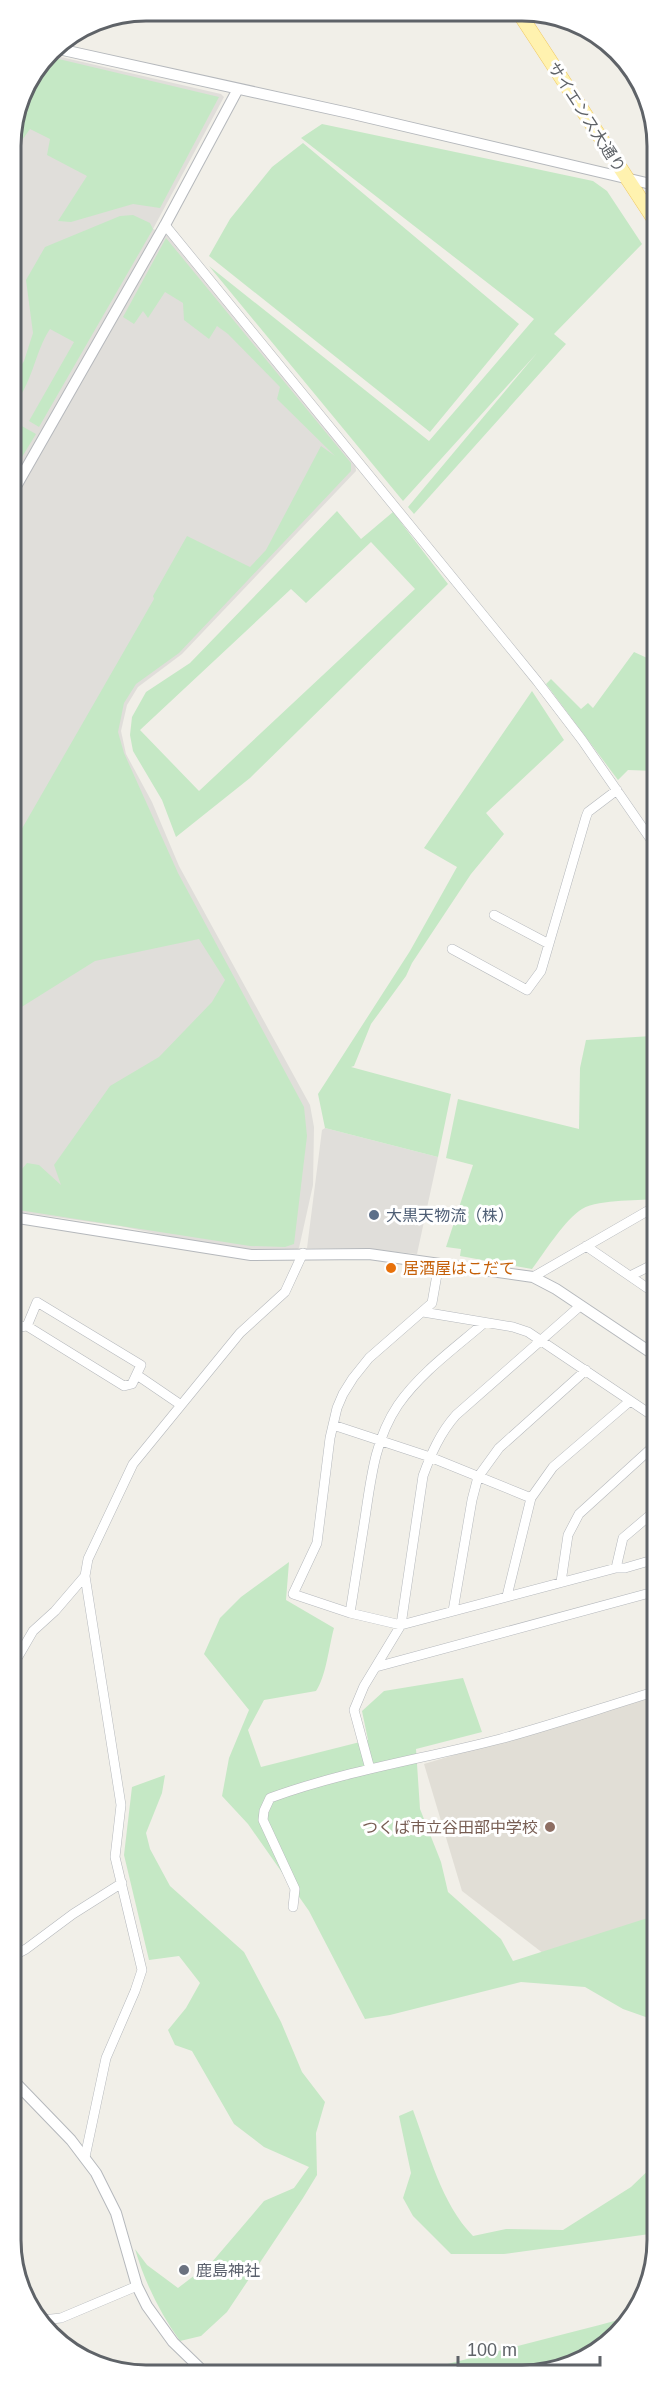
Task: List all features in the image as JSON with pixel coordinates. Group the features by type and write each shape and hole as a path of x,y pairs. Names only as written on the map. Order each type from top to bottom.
{"main road":[{"name":"サイエンス大通り","path":"524,21 647,209"}],"street":[{"path":"66,51 647,183"},
{"path":"21,477 165,225 238,89"},
{"path":"165,225 537,681 647,834"},
{"path":"452,949 527,990 541,971 588,812 617,790"},
{"path":"494,915 549,944"},
{"path":"533,1277 647,1211"},
{"path":"21,1218 251,1255 369,1254 533,1277 556,1289 647,1350"},
{"path":"586,1246 647,1288"},
{"path":"85,2157 106,2058 142,1970 115,1857 121,1805 85,1576 88,1558 133,1464 240,1333 285,1292 303,1253"},
{"path":"439,1263 432,1303 369,1358 353,1378 337,1408 317,1543 292,1594 350,1613 401,1624 647,1562"},
{"path":"630,1276 647,1268"},
{"path":"21,1327 27,1326 124,1386 132,1384 137,1376 141,1365 37,1302 27,1326"},
{"path":"370,1769 354,1710 357,1700 401,1624 423,1476 430,1457 444,1429 456,1415 580,1306"},
{"path":"423,1312 513,1327 542,1341 647,1412"},
{"path":"350,1613 373,1466 379,1440 388,1420 405,1395 429,1370 484,1323"},
{"path":"453,1611 478,1477 499,1448 586,1370"},
{"path":"137,1376 182,1405"},
{"path":"507,1596 531,1498 552,1467 630,1401"},
{"path":"333,1425 430,1457 531,1498"},
{"path":"561,1582 568,1535 579,1514 647,1452"},
{"path":"616,1568 623,1538 647,1518"},
{"path":"21,1652 33,1631 55,1611 85,1576"},
{"path":"376,1667 647,1594"},
{"path":"293,1907 295,1889 263,1820 270,1798 370,1769 501,1738 647,1694"},
{"path":"21,1951 122,1884"},
{"path":"21,2089 85,2157 96,2173 116,2213 137,2286 164,2331 197,2365"},
{"path":"50,2319 61,2318 137,2286"}],"shaded area":[{"path":"59,57 221,94 224,97 153,229 170,236 355,463 356,471 182,654 138,687 127,705 121,731 126,754 152,802 179,866 310,1105 314,1127 313,1185 299,1248 296,1250 247,1250 220,1247 120,1226 21,1212 21,138 23,122 31,98 42,77"},
{"path":"325,1128 438,1157 417,1254 356,1248 307,1248 322,1130"},
{"name":"つくば市立谷田部中学校","path":"647,1698 647,1936 561,1967 462,1891 424,1764"}],"green space":[{"path":"57,59 219,97 160,208 133,204 71,222 58,221 87,176 47,155 50,139 30,129 21,142 23,122 31,98 42,77"},
{"path":"322,124 593,181 607,191 642,244 554,334 566,344 414,514 408,507 537,353 403,501 209,266 429,441 534,319 301,138"},
{"path":"303,143 519,324 430,432 209,256 230,219 272,167"},
{"path":"133,215 150,223 153,229 39,427 29,421 74,342 50,329 21,394 21,366 33,333 26,280 45,247 120,216"},
{"path":"166,238 351,463 351,471 179,653 136,684 124,703 118,732 124,753 178,873 304,1107 307,1136 294,1244 285,1247 250,1246 21,1210 21,1170 27,1163 39,1165 61,1185 54,1165 110,1086 159,1057 212,1002 225,980 199,939 95,961 21,1007 21,830 154,599 153,596 187,536 250,567 266,550 321,446 335,456 277,399 280,387 228,334 217,326 209,339 184,320 183,303 165,292 148,318 143,311 134,324 123,317"},
{"path":"21,426 36,434 21,459"},
{"path":"337,511 361,539 393,512 448,584 250,778 176,837 162,800 133,751 130,735 132,717 146,692 190,663","holes":["371,542 415,589 199,791 140,730 291,589 306,603"]},
{"path":"634,652 647,658 647,771 628,770 618,780 546,684 551,679 581,709 588,703 593,708"},
{"path":"532,691 564,740 486,813 504,834 471,874 412,963 406,976 371,1024 354,1066 351,1067 451,1094 438,1157 325,1128 318,1094 410,951 457,867 424,848"},
{"path":"647,1036 647,1199 605,1202 579,1211 566,1224 532,1269 460,1256 461,1249 446,1247 473,1165 446,1158 458,1099 579,1129 580,1068 586,1040"},
{"path":"289,1562 286,1600 334,1628 325,1670 316,1691 264,1700 248,1730 261,1767 368,1740 362,1711 384,1691 463,1678 482,1732 416,1749 420,1809 441,1862 448,1892 501,1939 513,1961 647,1918 647,2017 623,2009 585,1987 521,1982 390,2015 365,2019 309,1911 248,1824 222,1796 229,1758 249,1710 204,1654 220,1618 241,1597"},
{"path":"165,1775 162,1793 146,1833 150,1849 170,1886 244,1952 281,2022 302,2072 325,2102 316,2133 317,2175 227,2312 201,2336 180,2341 154,2297 135,2249 147,2265 178,2288 212,2262 264,2201 294,2188 309,2167 264,2147 234,2124 192,2051 175,2045 168,2030 186,2008 200,1983 179,1956 149,1960 124,1855 132,1787"},
{"path":"413,2110 444,2193 462,2223 473,2236 506,2229 563,2230 631,2187 647,2172 647,2234 504,2254 451,2254 413,2216 403,2198 411,2173 399,2116"},
{"path":"618,2320 598,2339 584,2348 546,2363 443,2365"}],"place":[{"name":"大黒天物流（株）","path":"374,1215"},
{"name":"居酒屋はこだて","path":"391,1268"},
{"name":"つくば市立谷田部中学校","path":"550,1827"},
{"name":"鹿島神社","path":"184,2270"}]}
